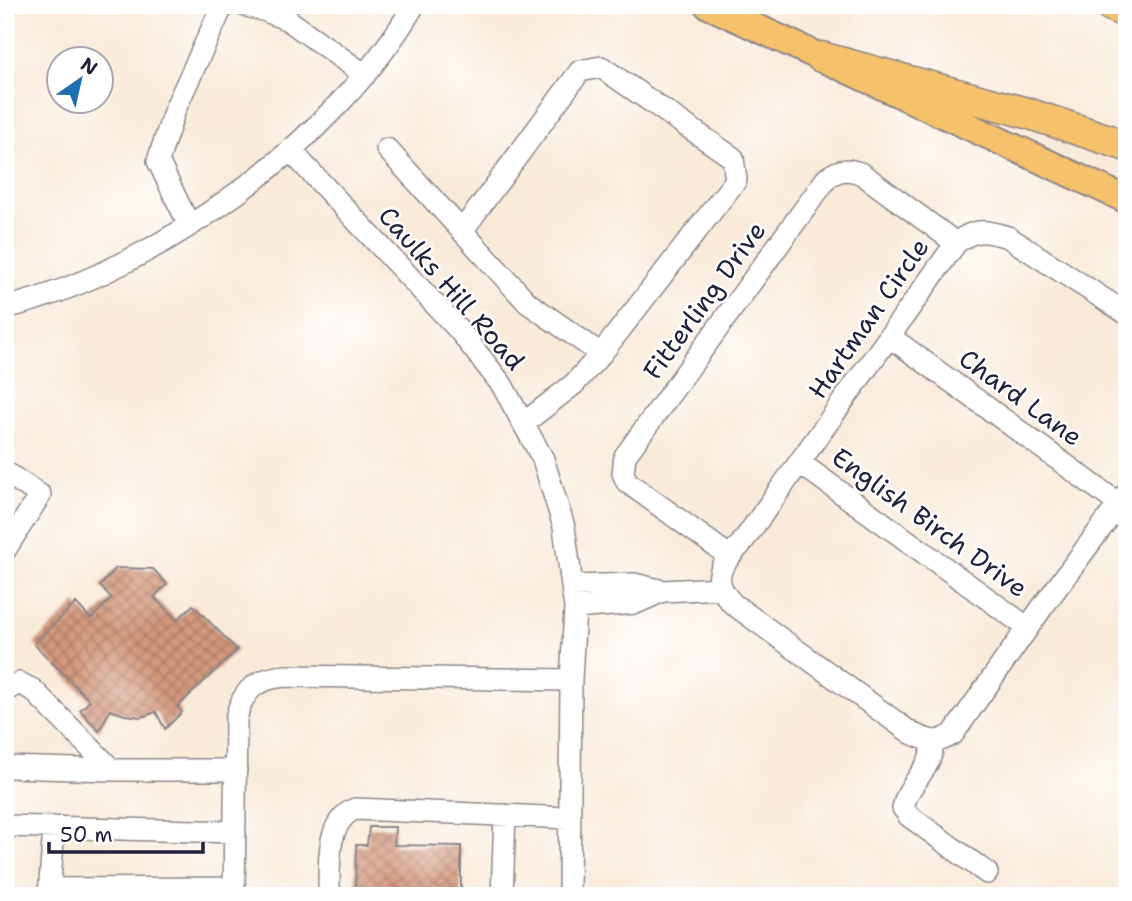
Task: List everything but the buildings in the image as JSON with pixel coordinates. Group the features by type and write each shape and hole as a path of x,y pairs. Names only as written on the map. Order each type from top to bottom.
{"highway":[{"path":"1109,5 1127,13"},
{"path":"821,57 1027,113 1127,146"}],"main road":[{"path":"708,5 1127,200"}],"street":[{"path":"189,225 158,161 176,109 223,5"},
{"path":"243,5 288,20 365,75"},
{"path":"5,308 28,303 112,269 189,225 242,189 290,150 365,75 414,5"},
{"path":"462,231 580,71 601,67 733,158 736,180 601,354 574,384 524,423"},
{"path":"387,149 528,303 601,354"},
{"name":"Caulks Hill Road","path":"290,150 459,330 502,385 543,459 564,527 575,608 571,680 569,896"},
{"name":"Fitterling Drive","path":"729,556 628,482 623,473 625,456 827,178 835,172 844,169 862,174 956,243"},
{"name":"Hartman Circle","path":"720,588 720,570 729,556 741,544 800,463 956,243 969,233 988,231 1007,237 1127,314"},
{"name":"Chard Lane","path":"889,336 1123,498"},
{"name":"English Birch Drive","path":"800,463 1028,628"},
{"path":"5,472 40,495 5,550"},
{"path":"575,608 636,603 663,592 720,588 733,604 911,733 941,741 953,734 1123,498"},
{"path":"573,586 635,584 663,592"},
{"path":"54,827 49,892 234,892 236,719 238,707 249,690 264,679 286,676 571,680"},
{"path":"5,691 19,683 33,690 112,770"},
{"path":"933,741 930,762 905,797 903,808 909,816 987,873"},
{"path":"5,767 236,771"},
{"path":"329,896 331,841 337,825 346,813 355,809 569,818"},
{"path":"502,896 505,815"},
{"path":"5,826 235,832"}]}
